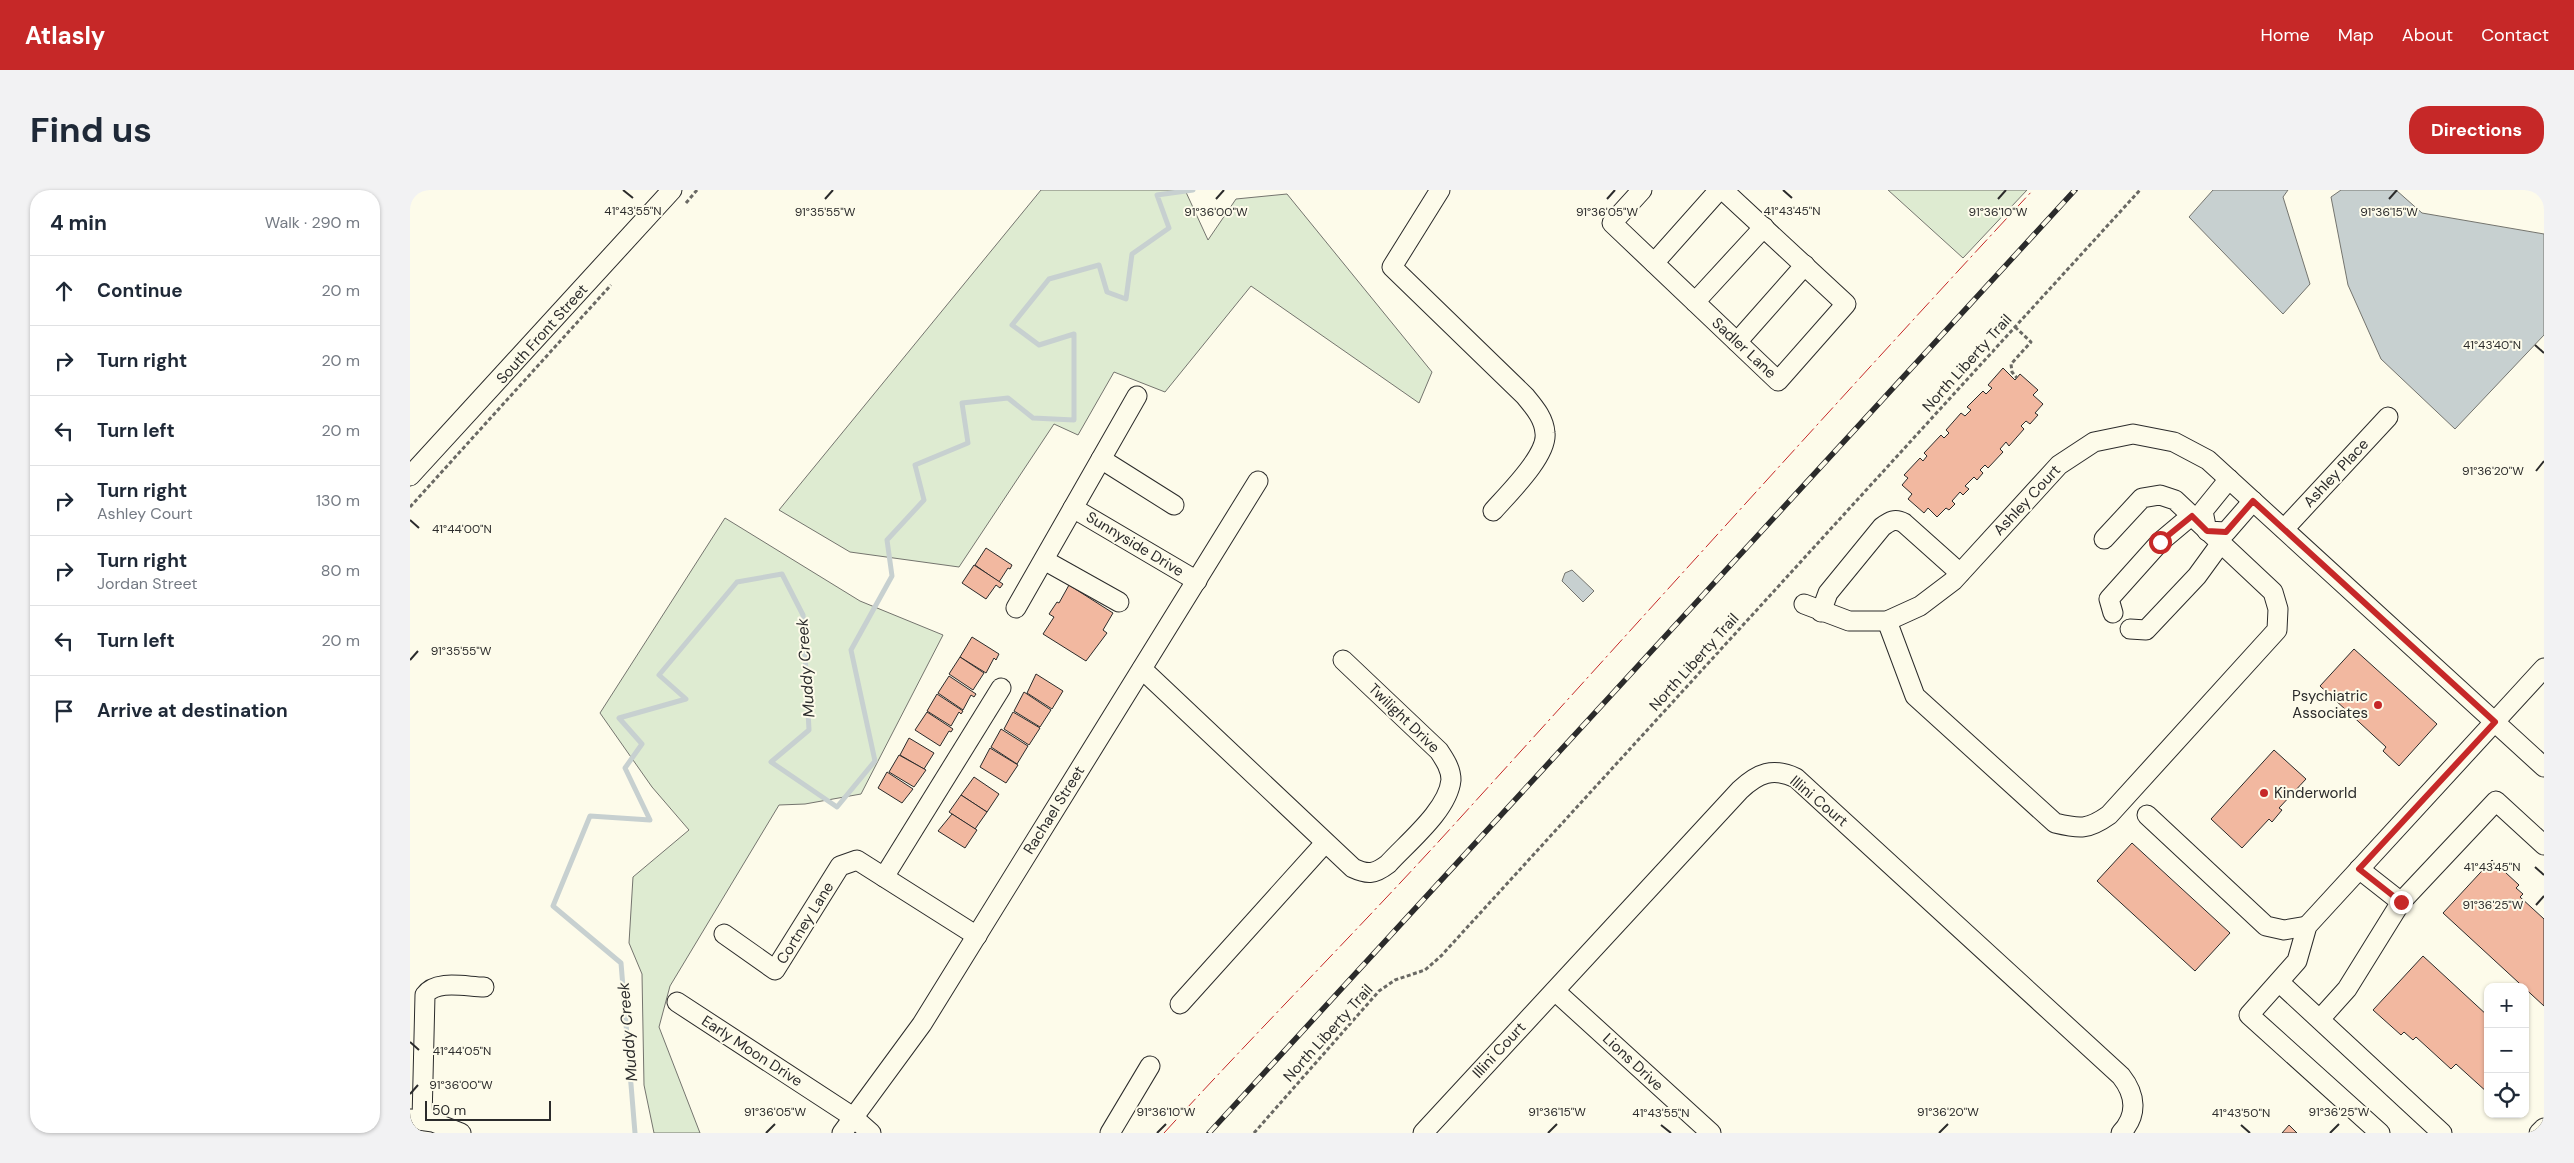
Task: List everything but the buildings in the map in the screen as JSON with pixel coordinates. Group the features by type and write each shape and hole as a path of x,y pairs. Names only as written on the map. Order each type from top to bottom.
{"street":[{"name":"South Front Street","path":"410,476 671,190"},
{"path":"1440,190 1392,267 1525,396 1543,422 1546,434 1543,447 1524,476 1493,511"},
{"name":"Sadler Lane","path":"1642,190 1612,223 1778,381 1846,304 1723,190"},
{"path":"1654,263 1719,190"},
{"path":"1695,302 1764,227"},
{"path":"1737,342 1805,265"},
{"name":"Sunnyside Drive","path":"1016,608 1137,396"},
{"name":"Ashley Place","path":"2284,529 2388,417"},
{"name":"Ashley Court","path":"1804,604 1849,621 1887,621 1920,606 1960,573 2059,465 2094,442 2133,434 2174,442 2208,460 2544,767"},
{"path":"1101,459 1174,505"},
{"path":"2214,537 2202,510 2229,479"},
{"name":"Rachael Street","path":"842,1133 922,1024 1258,482"},
{"path":"1887,621 1916,696 2055,822 2075,828 2093,826 2109,815 2278,630 2278,609 2273,592 2175,500 2160,495 2142,498 2104,539"},
{"path":"2130,629 2146,630 2197,576 2214,537 2226,532 2253,501"},
{"name":"Sunnyside Drive","path":"1073,508 1197,580"},
{"path":"2113,613 2109,599 2160,542 2192,516"},
{"path":"1821,612 1828,593 1882,527 1890,521 1898,520 1904,523 1960,573"},
{"path":"1044,560 1119,602"},
{"name":"Twilight Drive","path":"1142,669 1353,868 1367,874 1378,872 1388,864 1442,806 1451,778 1448,763 1439,751 1343,660"},
{"path":"2380,1133 2249,1015 2297,961 2307,926 2544,668"},
{"path":"884,877 1001,688"},
{"name":"Illini Court","path":"1423,1133 1740,790 1759,775 1769,772 1784,773 1796,778 2121,1076 2131,1091 2134,1109 2133,1116 2122,1133"},
{"path":"2320,1019 2347,989 2401,902 2496,801 2544,845"},
{"path":"2147,815 2266,926 2284,930 2307,926"},
{"path":"1180,1004 1326,843"},
{"name":"Cortney Lane","path":"724,934 775,970 840,866 857,860 977,936"},
{"path":"2359,869 2401,902"},
{"path":"2279,982 2442,1133"},
{"path":"461,1133 433,1122 416,1120 425,995 430,989 439,986 484,987"},
{"name":"Lions Drive","path":"1555,992 1711,1133"},
{"name":"Early Moon Drive","path":"677,1002 853,1117 871,1133"},
{"path":"1110,1133 1150,1066"},
{"path":"2539,1133 2544,1128"}],"path":[{"path":"682,207 697,190"},
{"name":"North Liberty Trail","path":"1254,1133 1379,991 1395,980 1425,970 1441,956 2140,190"},
{"path":"410,507 616,279"},
{"path":"2015,326 2031,342 2011,364 2012,372 2017,378"}],"green space":[{"path":"1041,190 1185,190 1208,240 1236,199 1287,194 1432,372 1419,403 1251,286 1165,392 1114,372 1078,435 1054,424 959,567 850,552 779,510"},
{"path":"1888,190 2027,190 1963,258"},
{"path":"725,518 860,601 943,635 861,794 805,804 779,805 670,986 659,1027 700,1133 654,1133 644,1085 642,974 629,943 633,877 689,830 652,787 600,713"}],"shaded area":[{"path":"2213,190 2288,190 2283,197 2310,284 2283,314 2189,217"},
{"path":"2341,190 2396,190 2422,213 2544,234 2544,335 2455,429 2381,359 2348,285 2331,197"},
{"path":"1572,570 1594,591 1583,602 1562,581 1565,573"}],"waterway":[{"name":"Muddy Creek","path":"635,1133 621,963 553,906 590,816 650,820 625,768 642,744 619,718 686,699 659,675 737,582 782,574 803,615 809,730 771,762 837,807 875,761 851,650 892,576 887,540 924,500 915,465 968,443 962,403 1008,398 1033,418 1074,420 1074,334 1039,345 1012,325 1049,279 1099,265 1107,292 1126,299 1132,254 1169,228 1157,195 1193,190"}],"railway":[{"path":"1209,1133 2075,190"}],"power":[{"path":"1164,1133 1451,828 2033,190"}],"place":[{"name":"Psychiatric Associates","path":"2378,705"},
{"name":"Kinderworld","path":"2264,793"}],"route":[{"path":"2160,542 2192,516 2207,531 2226,532 2253,501 2495,722 2359,869 2401,902"}]}
